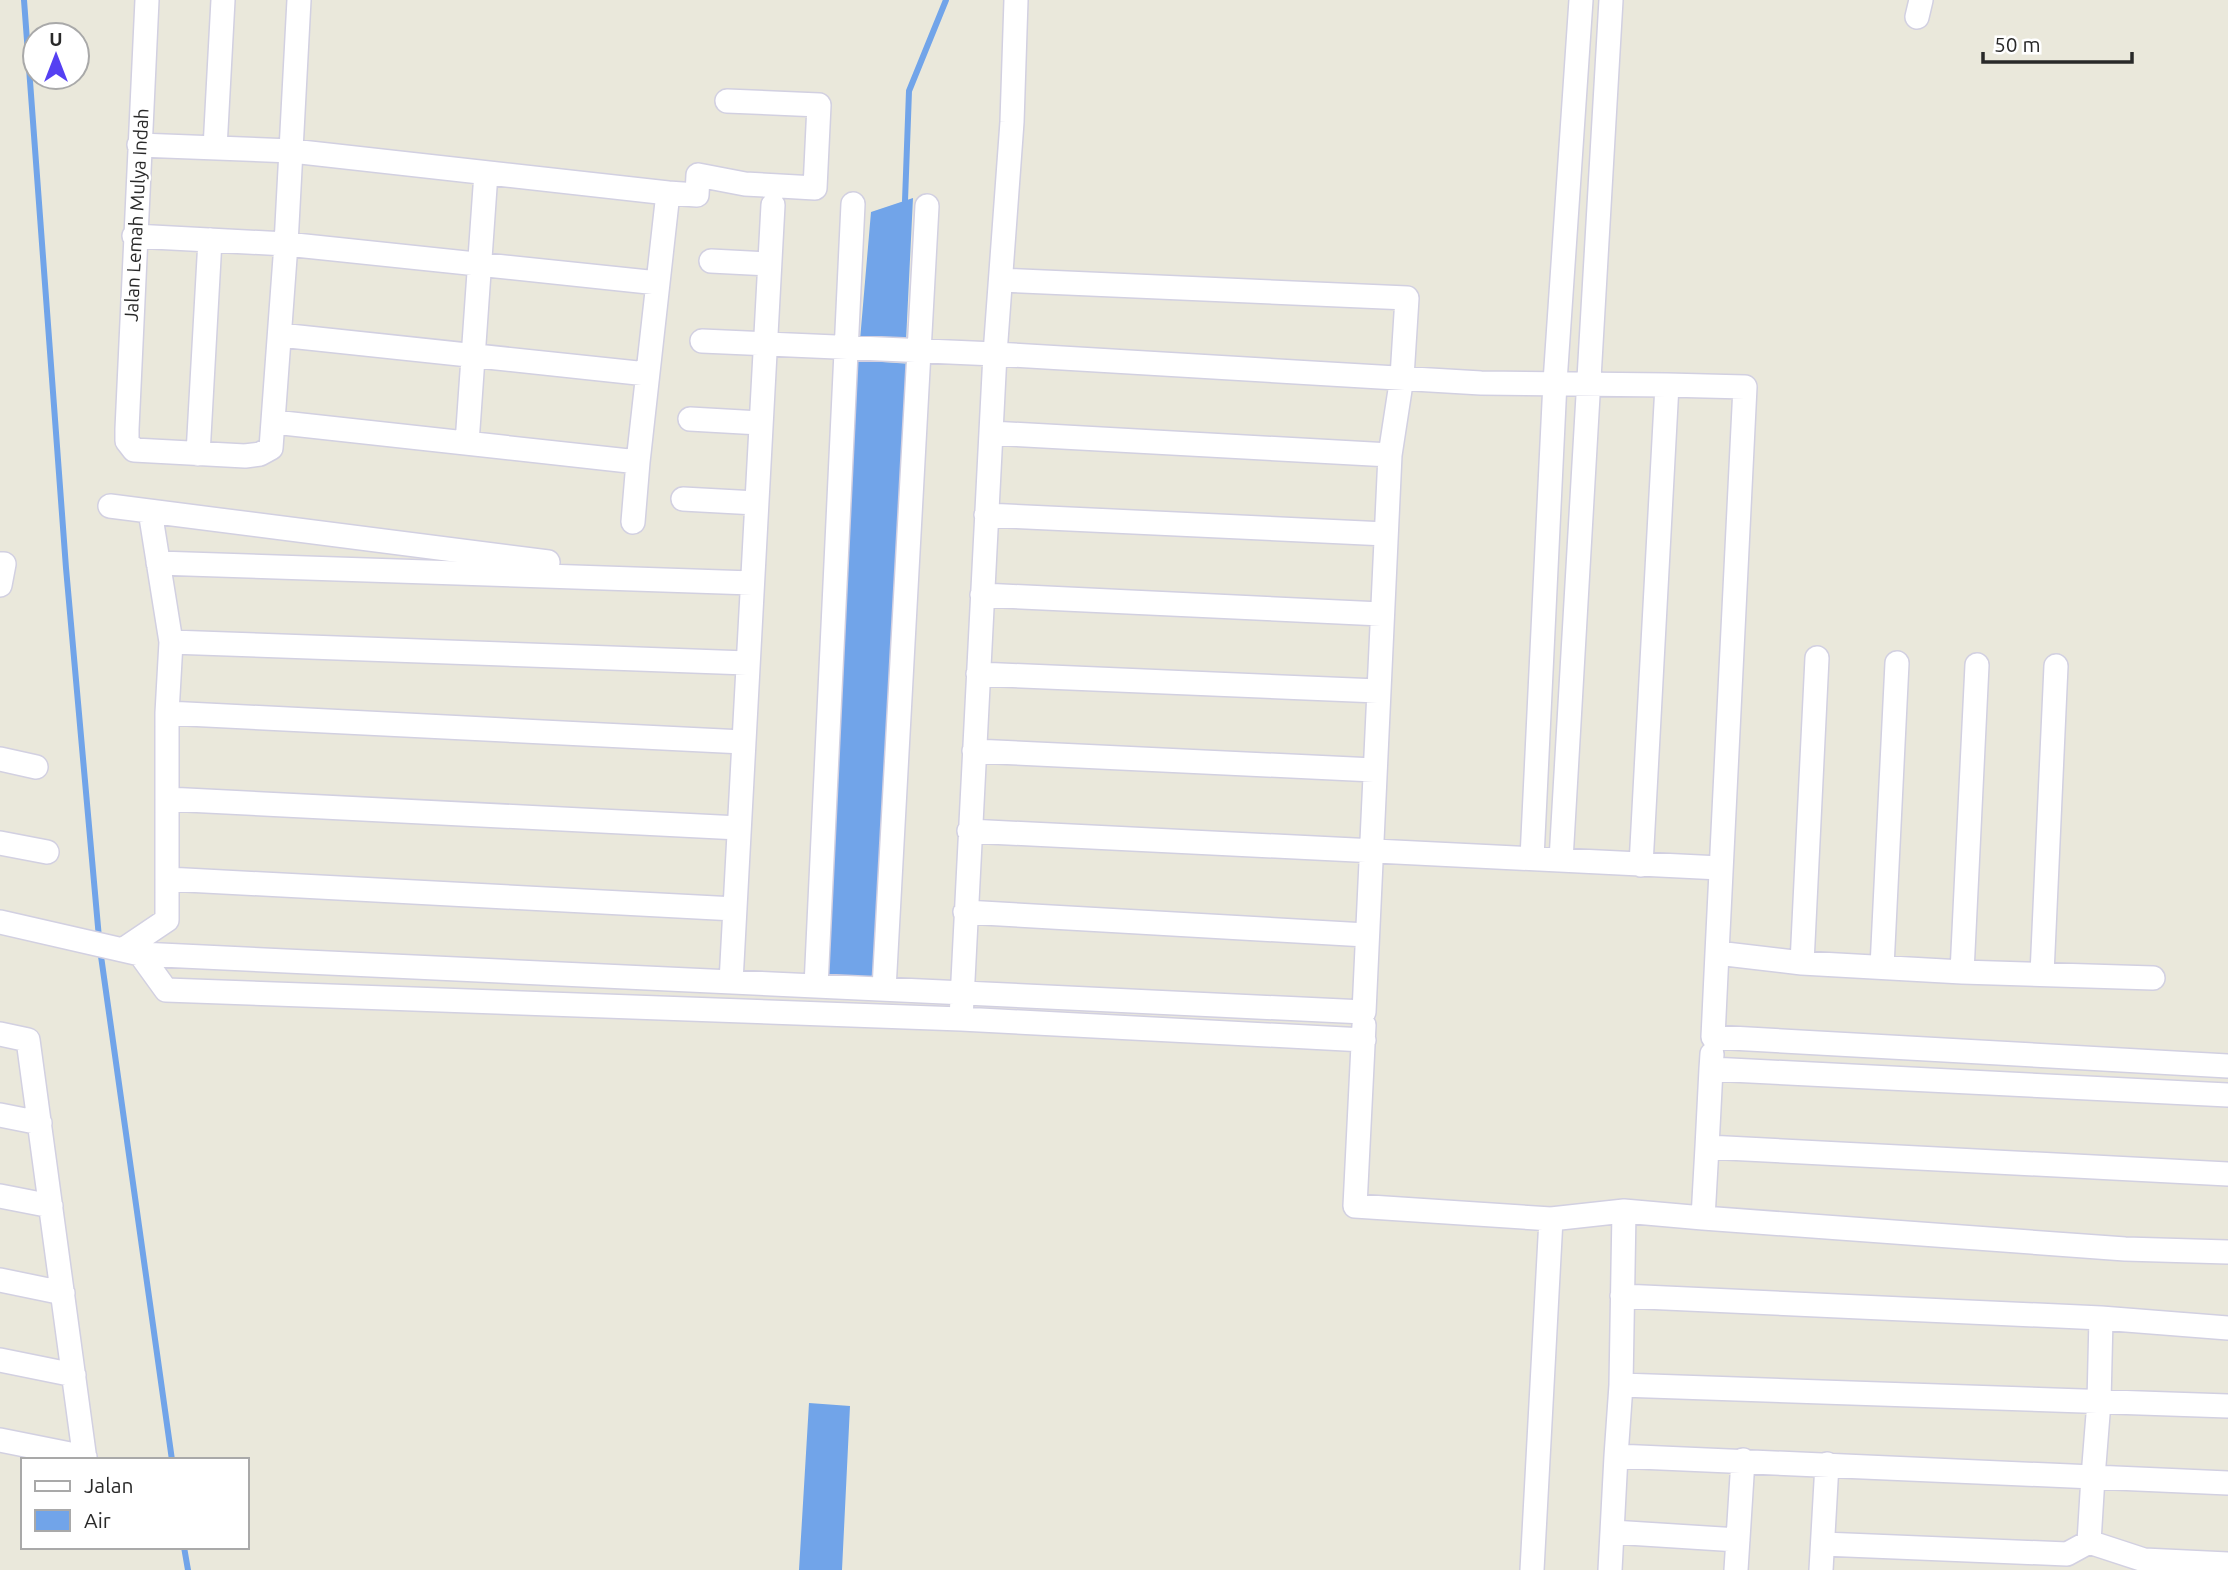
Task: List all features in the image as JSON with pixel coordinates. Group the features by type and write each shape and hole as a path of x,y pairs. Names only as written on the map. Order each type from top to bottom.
{"street":[{"name":"Jalan Lemah Mulya Indah","path":"147,0 134,236 127,441 134,450 198,454"},
{"path":"215,148 223,0"},
{"path":"210,240 198,454 260,454 271,448 274,422 299,0"},
{"path":"961,1018 995,354 1012,122 1016,0"},
{"path":"1532,858 1555,382 1581,0"},
{"path":"1561,860 1611,0"},
{"path":"139,145 292,152 696,195 698,175 745,184 814,188 819,105 727,101"},
{"path":"467,443 486,173"},
{"path":"633,522 668,193"},
{"path":"817,986 853,204"},
{"path":"731,982 773,205"},
{"path":"884,989 927,206"},
{"path":"134,236 286,244 658,283"},
{"path":"711,261 768,264"},
{"path":"1001,279 1406,298 1402,377 1391,455 1381,614 1373,850 1366,935 1364,1040 1355,1206 1551,1219 1624,1211 2125,1249 2228,1252"},
{"path":"280,335 648,374"},
{"path":"702,341 995,354 1481,383 1555,382 1745,387 1703,1218"},
{"path":"1642,865 1667,385"},
{"path":"690,419 760,423"},
{"path":"274,422 638,462"},
{"path":"991,433 1391,455"},
{"path":"684,499 755,503"},
{"path":"110,506 680,579"},
{"path":"125,950 167,920 167,713 171,642 150,511"},
{"path":"986,515 1386,534"},
{"path":"0,564 4,564 0,586"},
{"path":"158,564 752,583"},
{"path":"982,595 1381,614"},
{"path":"171,642 747,663"},
{"path":"1802,963 1817,658"},
{"path":"1882,967 1897,663"},
{"path":"1962,972 1977,665"},
{"path":"2042,974 2056,666"},
{"path":"978,674 1378,691"},
{"path":"167,713 743,742"},
{"path":"974,751 1374,770"},
{"path":"0,759 36,767"},
{"path":"167,799 739,828"},
{"path":"969,831 1720,868"},
{"path":"0,843 47,852"},
{"path":"167,879 735,909"},
{"path":"965,912 1366,935"},
{"path":"0,922 125,950 1364,1012"},
{"path":"125,950 166,990 961,1018 1364,1040"},
{"path":"1717,953 1802,963 1962,972 2153,978"},
{"path":"0,1034 28,1040 85,1458 0,1440"},
{"path":"1713,1037 2228,1066"},
{"path":"1711,1069 2228,1094"},
{"path":"0,1115 40,1123"},
{"path":"1707,1147 2228,1174"},
{"path":"0,1196 51,1206"},
{"path":"1610,1570 1621,1385 1624,1211"},
{"path":"1532,1570 1551,1219"},
{"path":"0,1280 63,1293"},
{"path":"1622,1296 2101,1318 2228,1328"},
{"path":"2089,1542 2099,1402 2101,1318"},
{"path":"0,1360 74,1375"},
{"path":"1621,1385 2228,1406"},
{"path":"1616,1456 2228,1483"},
{"path":"1736,1570 1743,1460"},
{"path":"1821,1570 1827,1464"},
{"path":"1612,1532 1738,1539"},
{"path":"1823,1544 2067,1554 2089,1542 2144,1559 2228,1564"}],"water":[{"path":"913,198 906,341 860,340 871,212"},
{"path":"855,360 911,364 877,983 827,980"},
{"path":"809,1403 850,1406 842,1570 799,1570"}],"waterway":[{"path":"24,0 66,568 99,938"},
{"path":"905,201 909,91 946,0"},
{"path":"100,949 172,1458"},
{"path":"184,1549 188,1570"}]}
